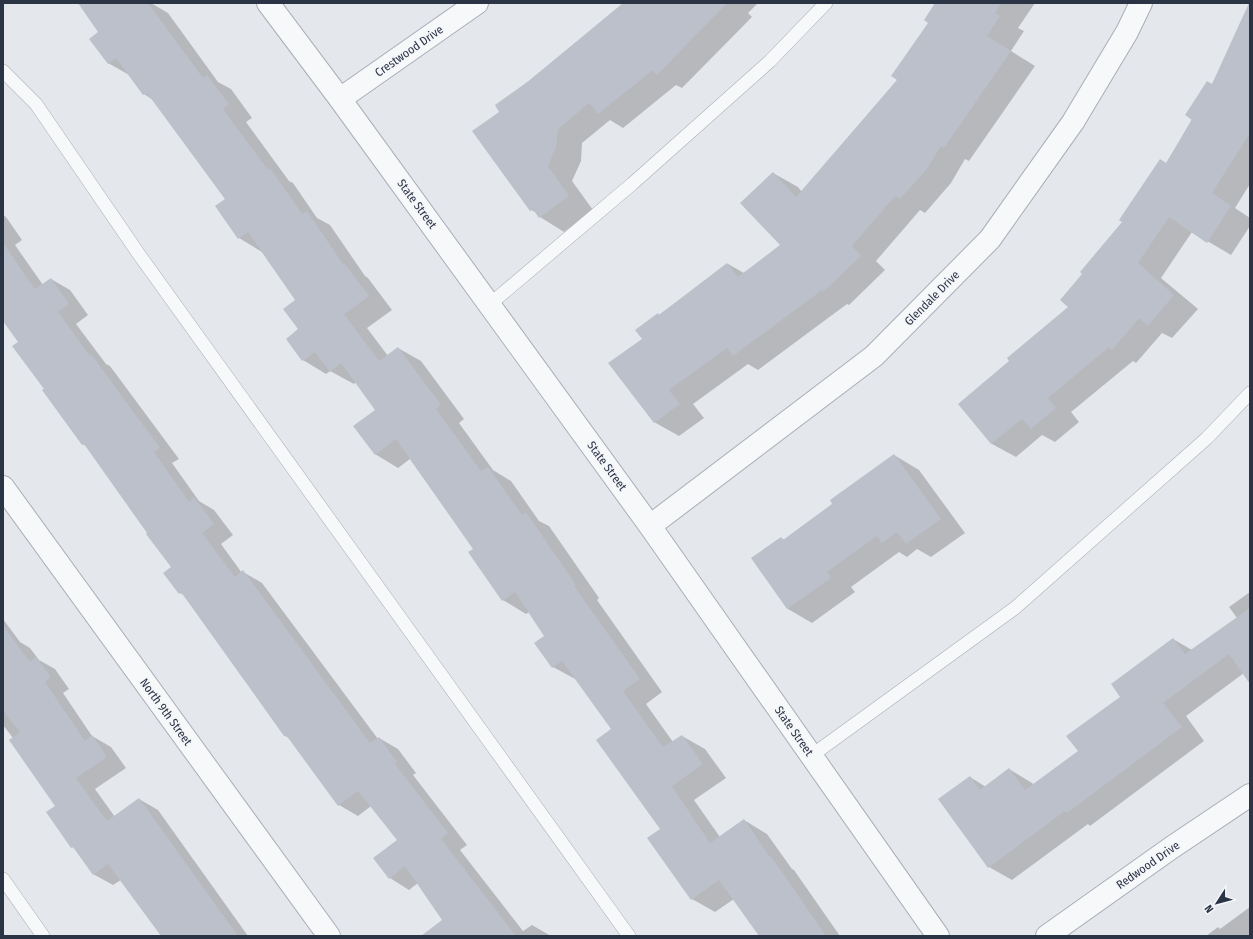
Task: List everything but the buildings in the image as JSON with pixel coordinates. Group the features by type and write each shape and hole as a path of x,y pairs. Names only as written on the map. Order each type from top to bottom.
{"street":[{"name":"State Street","path":"268,3 340,99 650,526 938,936"},
{"name":"Crestwood Drive","path":"340,99 477,3"},
{"name":"Glendale Drive","path":"650,526 874,356 990,239 1073,122 1127,32 1141,3"},
{"name":"North 9th Street","path":"3,488 329,936"},
{"name":"Redwood Drive","path":"1047,936 1171,848 1250,795"}],"lane":[{"path":"489,304 632,184 770,61 826,3"},
{"path":"3,71 36,104 138,253 629,936"},
{"path":"812,756 1015,608 1207,438 1250,392"},
{"path":"3,879 43,936"}]}
